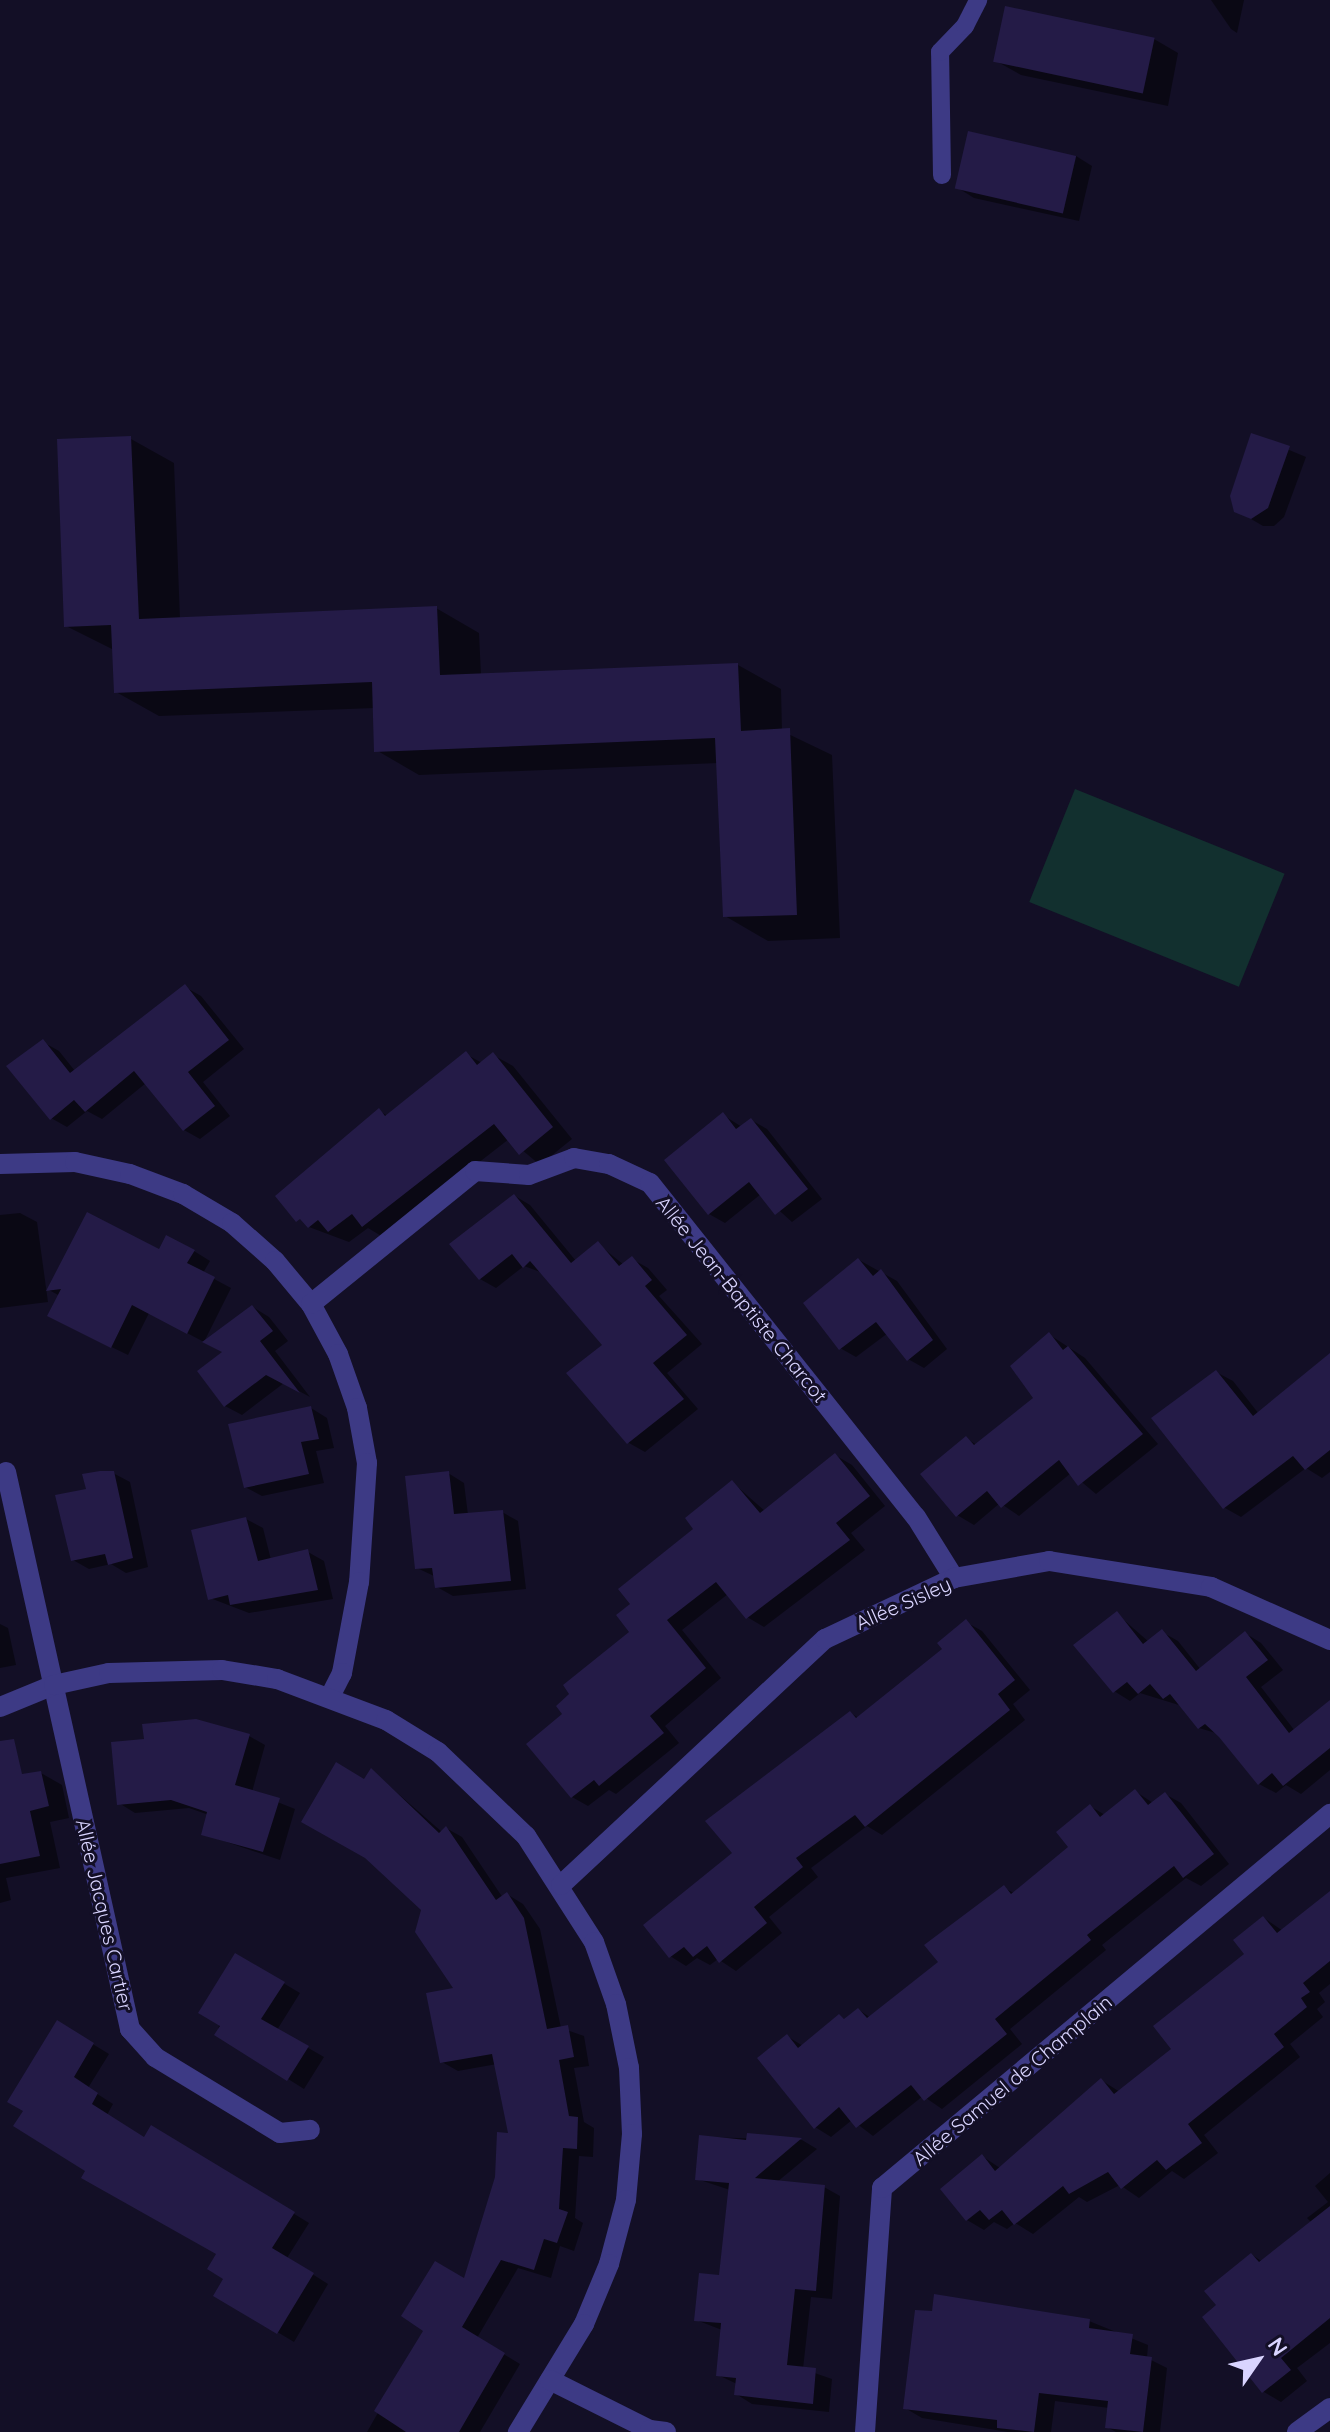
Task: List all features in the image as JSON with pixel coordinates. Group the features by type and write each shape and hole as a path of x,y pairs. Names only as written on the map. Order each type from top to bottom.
{"street":[{"name":"Allée Jean-Baptiste Charcot","path":"311,1304 475,1171 529,1175 574,1158 609,1164 650,1183 916,1517 954,1578"},
{"path":"0,1164 75,1162 130,1174 183,1194 232,1223 275,1261 311,1304 348,1381 367,1463 359,1582 342,1673 331,1695"},
{"name":"Allée Jacques Cartier","path":"6,1472 130,2029 155,2057 280,2133 310,2130"},
{"name":"Allée Sisley","path":"561,1885 825,1639 954,1578 1049,1561 1211,1587 1330,1640"},
{"path":"0,1707 54,1685 165,1668 222,1670 331,1695 386,1720 438,1752 505,1813 561,1885 594,1942 616,2004 629,2068 632,2134 626,2200 609,2264 584,2324 518,2432"},
{"name":"Allée Samuel de Champlain","path":"865,2432 882,2188 1330,1814"},
{"path":"550,2380 650,2430 666,2432"},
{"path":"1297,2432 1330,2408"}],"lane":[{"path":"942,175 940,52 965,26 978,0"}],"green space":[{"path":"1075,789 1285,874 1239,987 1029,902"}],"building":[{"path":"1005,6 1155,38 1143,94 993,62"},
{"path":"968,131 1076,156 1063,213 955,188"},
{"path":"1251,433 1290,446 1268,508 1251,519 1234,512 1230,496"},
{"path":"131,436 139,619 437,606 440,675 738,663 741,731 790,728 797,915 723,917 715,738 374,752 372,682 114,693 111,625 64,627 57,439"},
{"path":"185,984 229,1040 188,1072 215,1106 183,1131 134,1071 85,1112 74,1100 50,1120 6,1066 43,1039 70,1073"},
{"path":"466,1051 477,1065 493,1052 553,1127 519,1155 494,1124 362,1227 352,1214 328,1232 318,1220 308,1228 300,1219 296,1222 275,1196 379,1108 385,1116"},
{"path":"723,1112 736,1129 751,1118 808,1189 775,1215 749,1182 708,1215 664,1160"},
{"path":"514,1194 571,1263 598,1241 619,1266 632,1256 652,1280 645,1286 687,1335 653,1363 684,1399 627,1444 566,1373 602,1345 530,1261 523,1268 512,1254 479,1280 449,1244"},
{"path":"87,1212 159,1249 166,1235 195,1250 187,1263 215,1277 187,1334 132,1305 111,1348 47,1316 61,1289 46,1291"},
{"path":"858,1258 873,1276 881,1269 933,1340 907,1361 876,1322 839,1350 803,1303"},
{"path":"252,1305 273,1331 260,1341 300,1393 266,1375 224,1407 197,1371 222,1352 202,1342"},
{"path":"1049,1332 1063,1350 1068,1346 1143,1434 1078,1486 1059,1460 1001,1508 987,1491 956,1517 920,1474 966,1436 974,1445 1033,1398 1010,1366"},
{"path":"1330,1353 1330,1450 1305,1470 1293,1456 1223,1509 1151,1418 1216,1370 1253,1416"},
{"path":"311,1406 319,1439 301,1442 309,1474 244,1488 228,1424"},
{"path":"835,1453 870,1496 836,1523 850,1540 746,1619 716,1582 667,1620 706,1668 650,1716 664,1733 599,1786 594,1780 571,1798 526,1744 562,1714 556,1706 569,1694 563,1685 629,1632 616,1615 630,1604 618,1589 693,1529 685,1518 732,1480 760,1513"},
{"path":"114,1471 133,1558 108,1565 105,1554 71,1561 55,1495 86,1489 82,1474"},
{"path":"449,1471 454,1514 503,1510 511,1581 435,1588 432,1568 415,1569 405,1476"},
{"path":"246,1517 258,1561 308,1549 318,1590 230,1605 228,1595 208,1600 191,1530"},
{"path":"1117,1611 1143,1644 1162,1629 1196,1671 1245,1631 1268,1660 1246,1677 1289,1733 1330,1700 1330,1748 1283,1786 1272,1773 1258,1785 1219,1737 1205,1724 1198,1729 1170,1694 1163,1699 1150,1684 1138,1694 1127,1682 1113,1693 1073,1645"},
{"path":"966,1619 1015,1680 998,1694 1010,1710 865,1827 855,1815 796,1858 803,1867 754,1907 767,1923 719,1963 707,1946 693,1957 684,1947 669,1958 643,1925 732,1853 705,1821 850,1711 856,1718 942,1649 937,1643"},
{"path":"196,1719 250,1734 235,1785 280,1798 263,1852 201,1835 207,1812 171,1800 117,1805 111,1742 144,1739 142,1724"},
{"path":"14,1739 22,1774 41,1771 49,1806 30,1811 40,1856 0,1864 0,1741"},
{"path":"336,1762 364,1779 371,1768 439,1833 446,1826 496,1900 507,1892 524,1918 547,2029 568,2025 574,2057 559,2060 569,2116 578,2117 577,2149 563,2148 559,2209 568,2212 557,2243 544,2239 534,2270 501,2260 462,2327 505,2353 459,2432 406,2432 374,2411 423,2331 401,2316 435,2261 464,2278 495,2177 497,2132 508,2133 492,2054 440,2063 426,1993 453,1988 415,1932 421,1910 365,1858 301,1822"},
{"path":"1135,1789 1148,1805 1165,1792 1214,1854 1183,1878 1174,1866 1087,1935 1091,1940 995,2019 1007,2034 924,2101 911,2085 856,2128 839,2107 814,2129 757,2058 787,2034 798,2048 839,2014 844,2019 858,2008 867,2018 938,1962 924,1945 1004,1885 1011,1894 1068,1847 1056,1832 1090,1804 1100,1817"},
{"path":"1330,1891 1330,1961 1303,1983 1310,1992 1301,1998 1307,2007 1274,2034 1284,2047 1188,2124 1202,2143 1166,2170 1157,2160 1121,2189 1108,2172 1069,2194 1063,2186 1014,2225 1002,2210 989,2220 980,2210 966,2221 940,2189 982,2154 995,2171 1101,2078 1114,2094 1171,2049 1153,2026 1244,1954 1233,1940 1263,1916 1277,1933"},
{"path":"235,1953 285,1982 261,2019 309,2046 287,2081 214,2035 220,2026 198,2013"},
{"path":"57,2020 94,2043 74,2077 98,2093 92,2104 144,2137 151,2125 295,2212 272,2248 314,2273 277,2334 213,2296 223,2279 207,2269 216,2254 81,2178 85,2171 13,2126 23,2111 7,2102"},
{"path":"747,2133 802,2138 755,2178 825,2185 816,2291 795,2289 787,2365 816,2368 813,2404 734,2395 736,2378 716,2376 721,2323 694,2321 699,2273 719,2275 729,2183 695,2180 699,2135 746,2140"},
{"path":"1330,2206 1330,2318 1281,2358 1291,2370 1262,2393 1202,2317 1216,2305 1204,2291 1251,2253 1259,2262"},
{"path":"934,2294 1090,2319 1089,2328 1133,2334 1130,2354 1152,2357 1143,2432 1105,2428 1108,2401 1039,2393 1034,2432 997,2428 997,2420 903,2409 915,2310 932,2311"}]}
